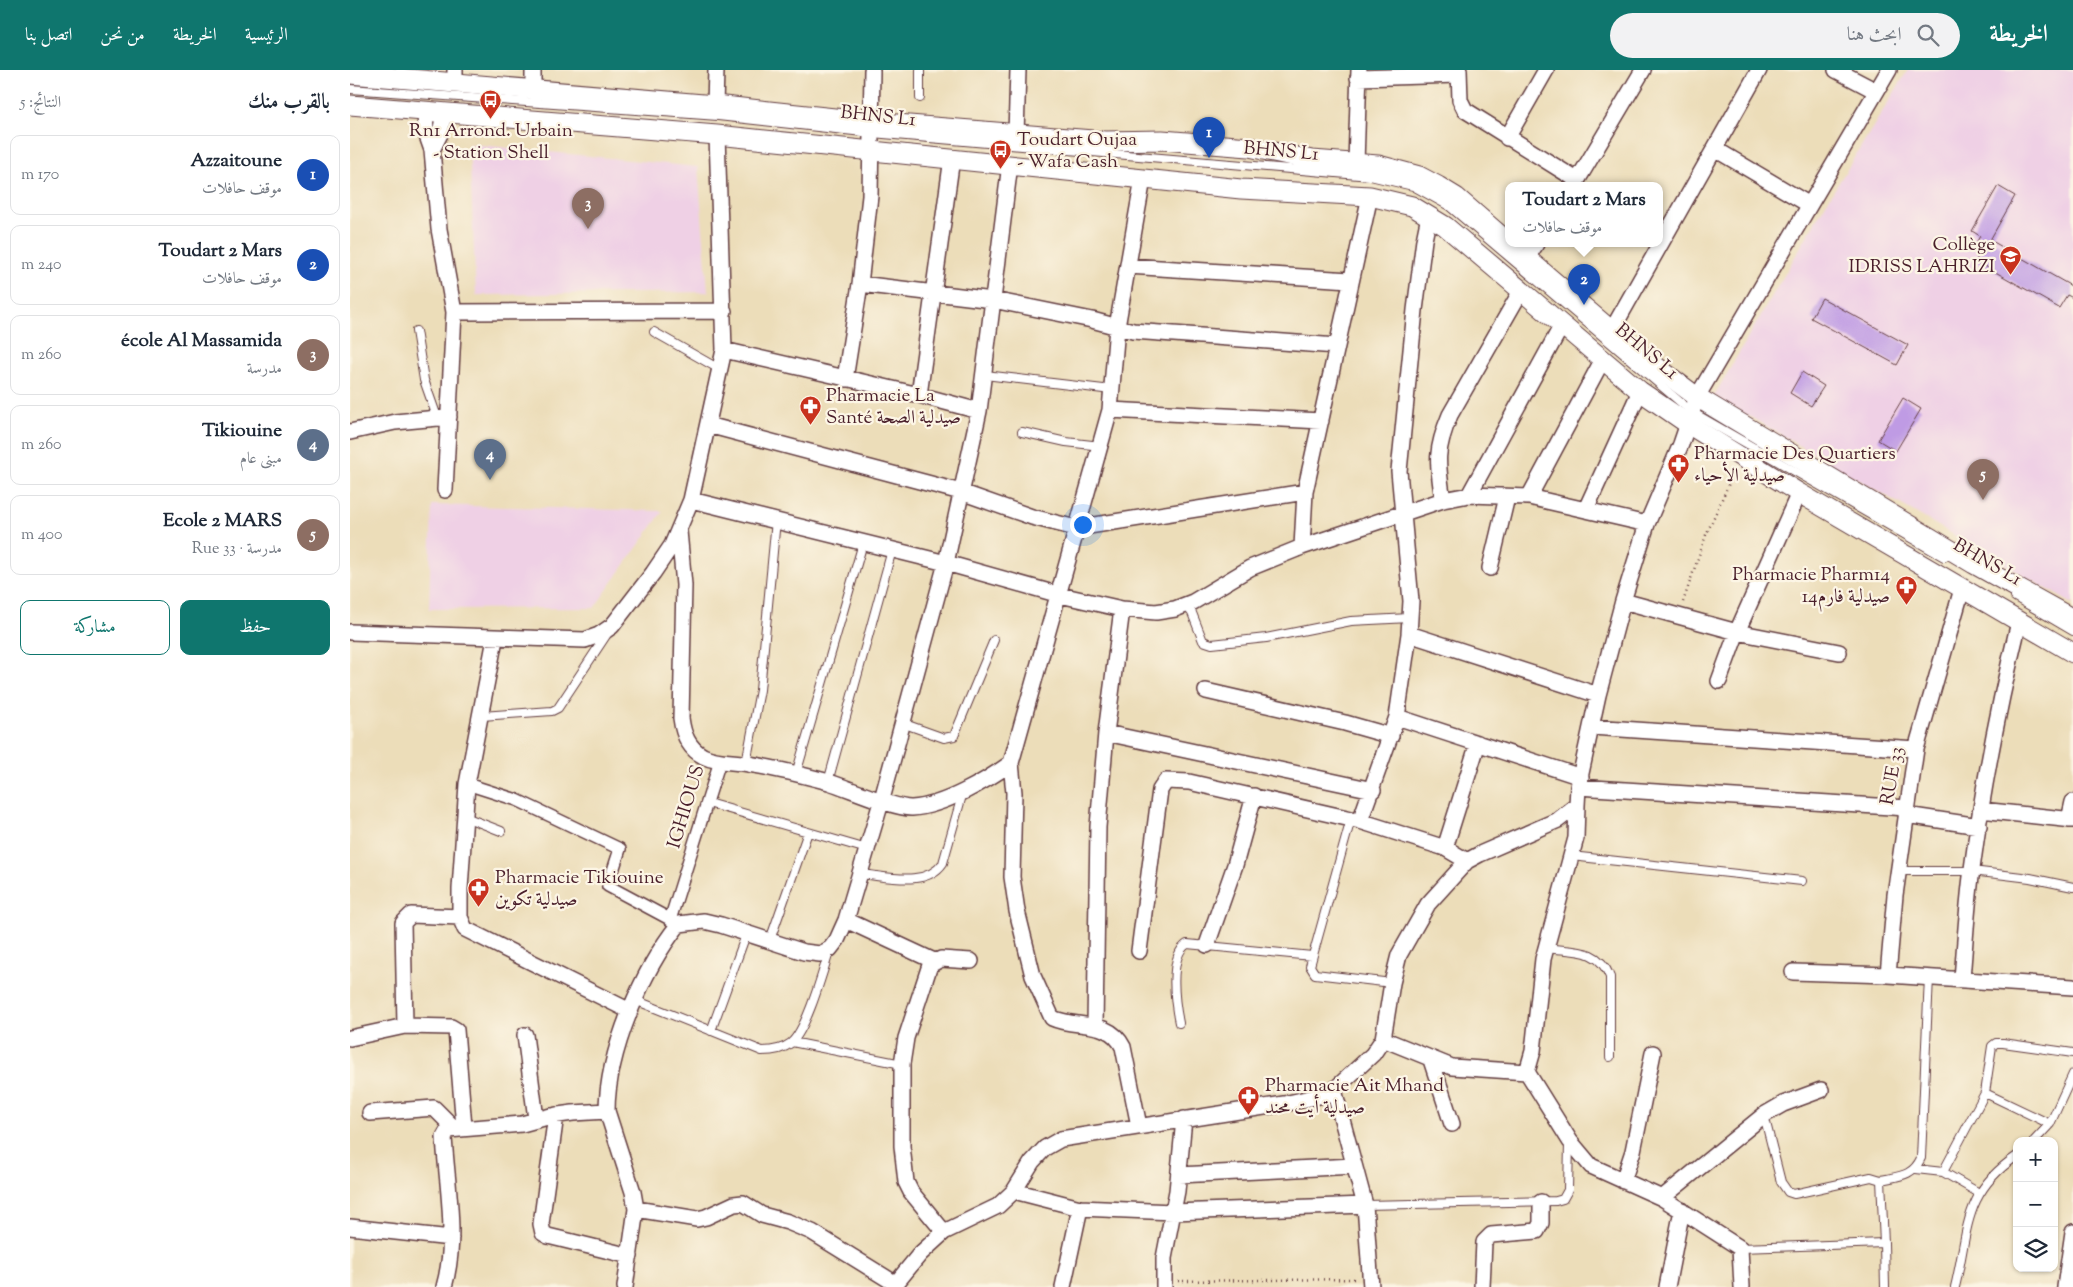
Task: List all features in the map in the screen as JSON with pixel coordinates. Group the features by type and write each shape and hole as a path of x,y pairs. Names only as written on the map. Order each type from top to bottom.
{"street":[{"path":"533,70 533,91"},
{"path":"715,105 716,70"},
{"path":"845,379 860,284 870,196 872,70"},
{"path":"1016,134 1018,70"},
{"path":"1507,138 1546,70"},
{"path":"1576,182 1643,70"},
{"path":"1663,232 1715,149 1759,70"},
{"path":"1836,70 1876,91"},
{"path":"1742,1287 1740,1248 1662,1198 1591,1166 1570,1141 1527,1072 1533,1051 1546,948 1576,838 1579,782 1598,695 1623,601 1647,524 1693,410 1808,204 1888,70"},
{"path":"1356,163 1358,74 1458,73 1460,100 1465,110 1573,182"},
{"path":"350,74 455,76 533,91 715,105 872,133 952,158 1241,189 1370,196 1412,206 1445,226 1640,391 1693,410 2073,619"},
{"path":"350,105 717,135 1016,134 1105,141 1162,140 1249,147 1312,160 1356,163 1399,169 1438,186 1456,197 1505,239"},
{"path":"425,111 426,133 432,150 438,221 454,312 443,417 445,490"},
{"path":"432,150 440,134 444,113"},
{"path":"350,632 495,639 585,640 599,635 612,626 663,559 679,531 691,500 724,350 717,135"},
{"path":"1715,149 1808,204"},
{"path":"919,395 952,158"},
{"path":"467,784 517,800 620,849 608,886 675,922 704,921 747,932 804,952 820,954 830,949 846,920 860,874 946,563 985,375 1010,164"},
{"path":"1139,1126 1123,1047 1113,1033 1095,1026 1059,1021 1052,1018 1033,976 1024,946 1012,877 1014,793 1011,763 1060,595 1076,528 1110,410 1117,327 1143,179"},
{"path":"1302,547 1305,492 1350,280 1370,196"},
{"path":"1356,820 1373,790 1397,717 1409,634 1410,618 1404,512 1399,471 1401,436 1423,249 1429,216"},
{"path":"1612,330 1654,247"},
{"path":"1532,251 1741,457 1799,493 2073,653"},
{"path":"1128,266 1350,280"},
{"path":"860,284 993,300 1092,320 1117,327 1181,336 1337,346"},
{"path":"1443,500 1437,462 1442,434 1450,415 1521,291"},
{"path":"454,312 724,311"},
{"path":"1468,495 1562,325"},
{"path":"724,350 919,395 979,411"},
{"path":"1529,497 1603,359"},
{"path":"1586,509 1640,391"},
{"path":"1110,410 1321,421"},
{"path":"350,432 395,422 443,417"},
{"path":"708,425 961,492 1032,517 1076,528 1305,492"},
{"path":"1719,681 1737,632 1799,493"},
{"path":"691,500 946,563 1060,595 1122,609 1156,612 1186,605 1250,568 1302,547 1404,512 1443,500 1468,495 1529,497 1647,524"},
{"path":"1490,568 1507,497"},
{"path":"679,531 684,585 681,718 683,733 689,744 702,756 720,761 746,763 796,774 882,799 898,807 910,808 923,806 963,791 1011,763"},
{"name":"RUE 33","path":"1888,975 1898,871 1916,749 1962,589"},
{"path":"1623,601 1737,632 1839,652"},
{"path":"1095,1026 1098,827 1106,733 1122,609"},
{"path":"1962,979 1978,826 2001,699 2019,622"},
{"path":"1409,634 1598,695"},
{"path":"495,639 482,716 467,784 460,917 465,929 633,1006"},
{"path":"1206,691 1288,709 1391,736"},
{"path":"1397,717 1478,743 1579,782 1907,812 1978,826"},
{"path":"1592,727 1916,749"},
{"path":"1106,733 1373,790"},
{"path":"1445,848 1478,743"},
{"name":"IGHIOUS","path":"675,922 720,761"},
{"path":"1139,951 1162,784 1166,781 1189,782 1356,820 1445,848 1467,861"},
{"path":"1207,945 1235,865 1254,796"},
{"path":"1981,810 2071,820 2073,802"},
{"path":"636,1209 697,1219 706,1217 734,1204 743,1203 762,1215 788,1222 812,1232 894,1286 920,1254 944,1232 998,1206 1014,1191 1032,1162 1044,1148 1061,1139 1284,1104 1319,1096 1334,1090 1355,1073 1383,1039 1392,983 1399,955 1428,904 1467,861 1558,820 1577,805"},
{"path":"404,1026 403,923 412,915 460,917"},
{"path":"846,920 934,961 941,959 971,961"},
{"path":"626,1287 636,1209 633,1192 607,1111 612,1071 633,1006 675,922"},
{"path":"934,961 928,971 906,1038 902,1064 902,1146 906,1182 911,1192 944,1232"},
{"path":"1792,972 1929,977 2073,987"},
{"path":"350,1038 404,1026 451,1027 456,1030 459,1128"},
{"path":"525,1035 536,1119"},
{"path":"1383,1039 1452,1067 1527,1072"},
{"path":"1623,1181 1633,1151 1653,1053"},
{"path":"1432,1060 1452,1124"},
{"path":"1334,1090 1365,1205 1371,1283"},
{"path":"1662,1198 1764,1115 1783,1104 1821,1090"},
{"path":"370,1113 434,1108 459,1128"},
{"path":"444,1287 449,1268 451,1238 450,1191 444,1137 448,1130 522,1124 556,1115 607,1111"},
{"path":"556,1115 541,1224 543,1233 548,1236 630,1256"},
{"path":"1164,1284 1164,1258 1179,1175 1184,1119"},
{"path":"1179,1175 1354,1166"},
{"path":"1014,1191 1080,1208 1173,1212 1365,1205"},
{"path":"1482,1287 1484,1242 1491,1234 1537,1231 1541,1222 1541,1202"},
{"path":"1063,1287 1080,1208"},
{"path":"1667,1287 1682,1210"},
{"path":"350,1228 451,1238"},
{"path":"2069,1278 2073,1232"}],"lane":[{"path":"920,70 920,98"},
{"name":"BHNS L1","path":"350,84 512,98 649,106 872,133"},
{"name":"BHNS L1","path":"350,89 718,116 872,133 1370,176 1413,186 1449,206 1693,410 1996,587"},
{"path":"416,331 424,380 443,417"},
{"path":"654,332 721,370"},
{"path":"985,375 1112,390"},
{"name":"BHNS L1","path":"1693,410 2073,630"},
{"path":"1022,432 1066,442 1101,446"},
{"path":"746,763 760,690 776,520"},
{"path":"796,774 863,543"},
{"path":"828,782 892,550"},
{"name":"BHNS L1","path":"2005,592 2073,630"},
{"path":"1186,605 1192,613 1203,641 1212,644 1266,638 1352,621 1410,618"},
{"path":"482,716 552,711 558,708 612,626"},
{"path":"902,723 944,738 954,736 994,640"},
{"path":"860,874 911,878 928,876 937,872 943,863 963,791"},
{"path":"708,803 867,849"},
{"path":"465,817 501,831"},
{"path":"1356,820 1310,966 1316,974 1392,983"},
{"path":"770,940 808,832"},
{"path":"1571,856 1802,881"},
{"path":"1898,871 1972,871 2030,878 2073,887"},
{"path":"710,1031 747,932"},
{"path":"1179,1023 1174,985 1180,953 1182,947 1187,944 1312,956"},
{"path":"1546,948 1589,954 1599,958 1606,967 1610,977 1610,1057"},
{"path":"633,1006 710,1031 762,1051 773,1051 792,1042 798,1036 830,949"},
{"path":"1764,1115 1782,1182 1788,1192 1794,1194 1871,1177 1881,1180 1908,1175 1916,1169 1921,1158 1929,977"},
{"path":"792,1042 902,1064"},
{"path":"1943,1172 1986,1093 1992,1046 1996,1043 2073,1053"},
{"path":"2038,1137 2050,1124 2073,1074"},
{"path":"1986,1093 2050,1124"},
{"path":"1365,1205 1556,1201 1566,1196 1570,1141"},
{"path":"1955,1287 1965,1229 1979,1193 2000,1167 2013,1159"},
{"path":"1916,1169 1943,1172 1979,1193"},
{"path":"1881,1180 1885,1287"},
{"path":"1740,1248 1884,1242"}],"path":[{"path":"1678,617 1706,535 1741,457"},
{"path":"1164,1284 1371,1283"}],"shaded area":[{"path":"1908,70 2073,70 2073,604 1714,396 1825,205"},
{"path":"469,144 698,167 708,292 476,295"},
{"path":"432,505 663,511 594,608 429,609"}],"building":[{"path":"1998,186 2015,196 1990,240 2073,287 2073,298 2067,295 2059,308 1976,261 1983,247 1976,243 1980,236 1972,231"},
{"path":"1822,298 1908,345 1897,365 1811,318"},
{"path":"1802,372 1824,386 1811,406 1790,393"},
{"path":"1903,398 1921,409 1896,451 1878,440"}],"place":[{"name":"Rn1 Arrond. Urbain - Station Shell","path":"491,119"},
{"name":"Azzaitoune","path":"1209,158"},
{"name":"Toudart Oujaa - Wafa Cash","path":"1001,170"},
{"name":"école Al Massamida","path":"588,229"},
{"name":"Collège IDRISS LAHRIZI","path":"2011,275"},
{"name":"Toudart 2 Mars","path":"1584,305"},
{"name":"Pharmacie La Santé صيدلية الصحة","path":"810,426"},
{"name":"Tikiouine","path":"490,480"},
{"name":"Pharmacie Des Quartiers صيدلية الأحياء","path":"1678,484"},
{"name":"Ecole 2 MARS","path":"1983,500"},
{"name":"Pharmacie Pharm14 صيدلية فارم14","path":"1906,605"},
{"name":"Pharmacie Tikiouine صيدلية تكوين","path":"479,908"},
{"name":"Pharmacie Ait Mhand صيدلية أيت محند","path":"1249,1116"}]}
